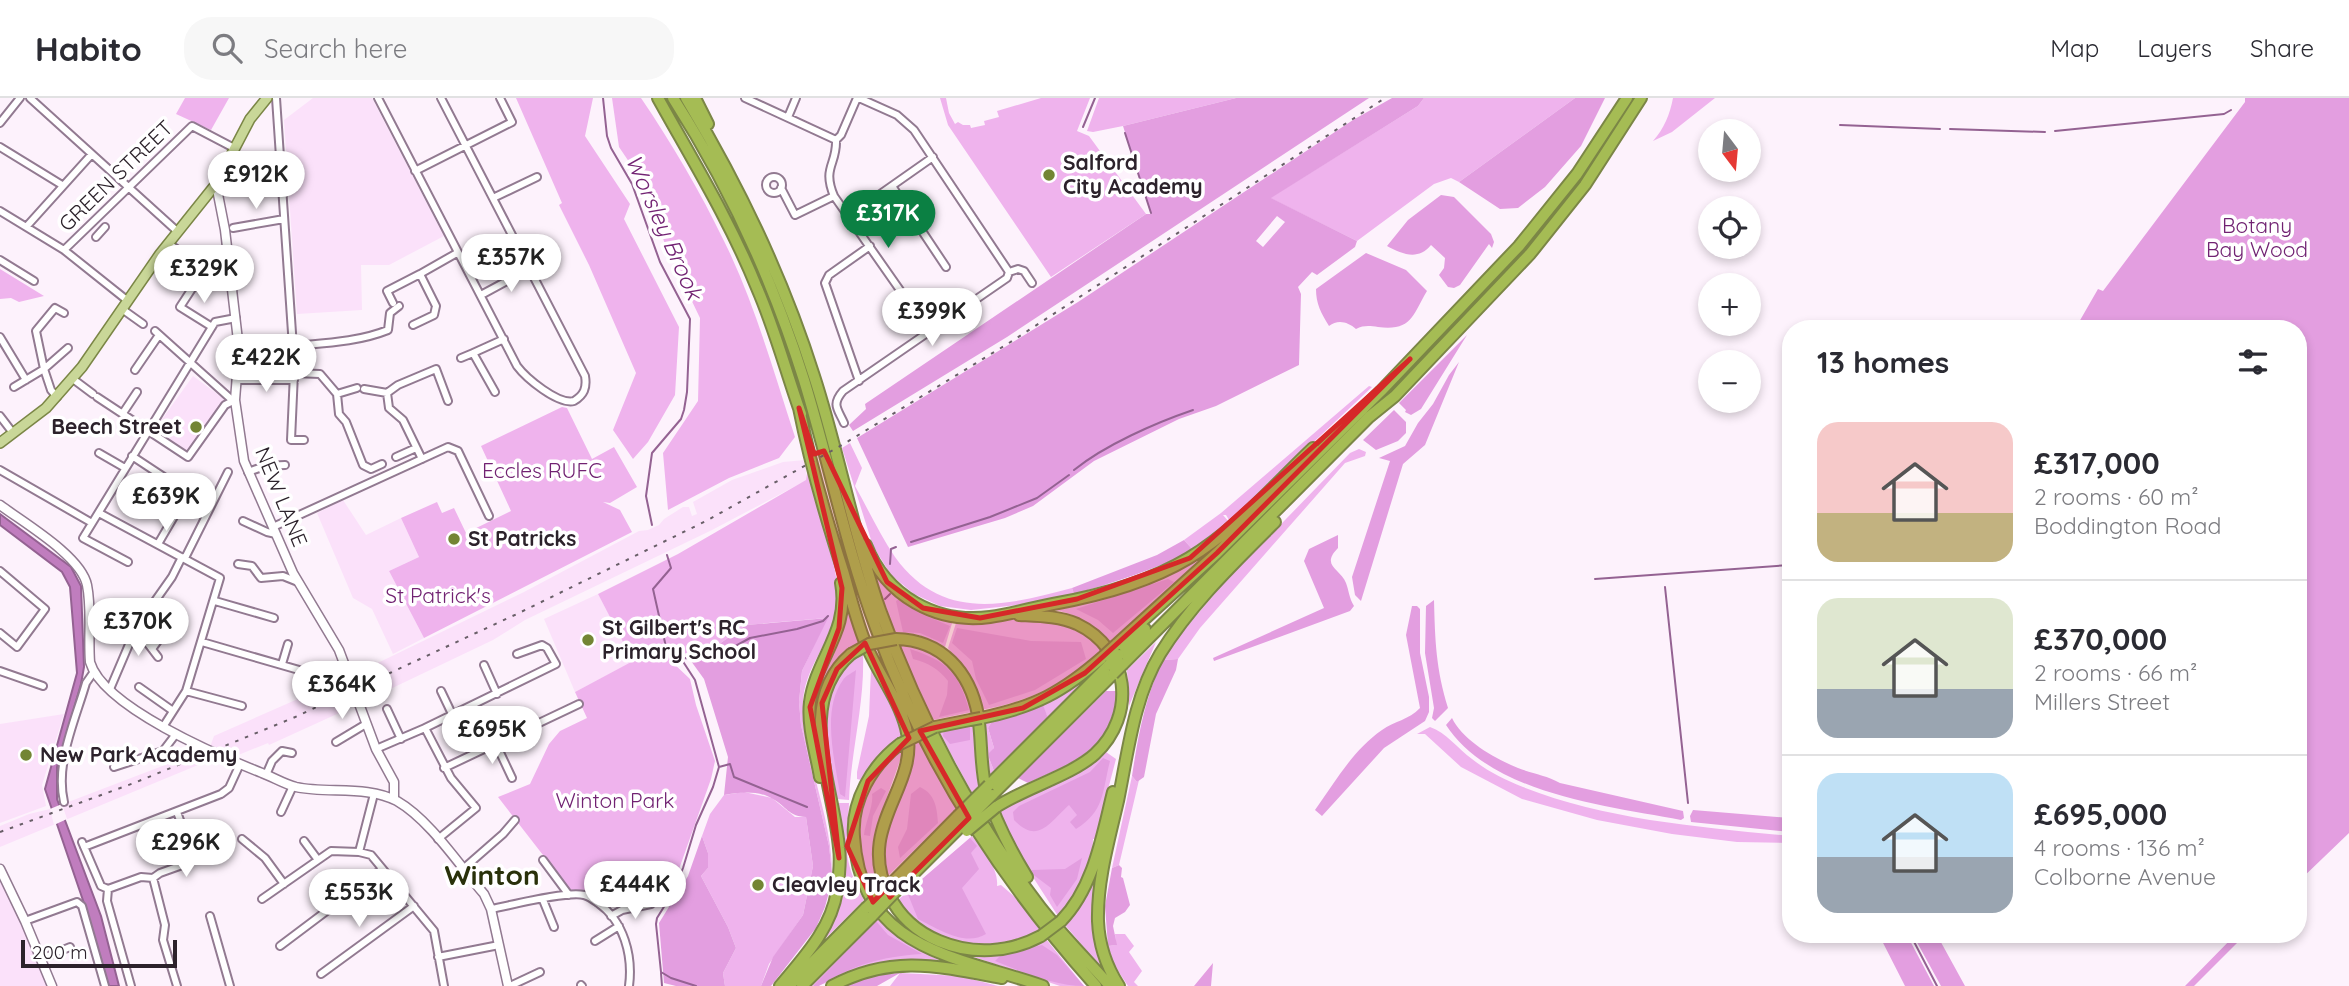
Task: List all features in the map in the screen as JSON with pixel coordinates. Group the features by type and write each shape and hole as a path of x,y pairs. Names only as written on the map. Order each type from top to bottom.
{"highway":[{"path":"656,98 726,220 750,270 799,408 853,580 877,631"},
{"path":"673,98 729,196 784,322 804,381 847,537 877,631 916,723 980,836 1038,918 1096,986"},
{"path":"686,98 723,162"},
{"path":"695,98 766,251 803,344 881,611 931,729 1007,860 1063,935 1110,986"},
{"path":"1043,986 918,944 894,928 868,895 855,858 853,832 856,814 868,780 900,744 935,727 1023,708 1108,665 1410,359 1528,235 1577,174 1627,98"},
{"path":"1119,986 1102,952 1099,906 1108,848 1135,719 1151,671 1161,653 1181,625 1243,554 1374,421 1531,254 1585,186 1640,98"},
{"path":"848,502 872,560 887,582 923,608 957,617 980,618 1098,593 1153,575 1190,558 1214,541 1378,385 1410,359"},
{"path":"894,887 906,882 963,823 990,790 1108,665 1243,543 1369,417 1395,396"},
{"path":"799,408 833,541 865,642 900,711 908,737 906,765 880,838 880,870 901,915 911,925 934,939 957,947 1000,950 1022,944 1041,936 1061,921 1077,901 1092,869 1132,709 1143,676 1172,627 1243,543"},
{"path":"833,541 842,588 842,615 837,634 815,683 810,713 822,787 839,858"},
{"path":"789,986 963,823 1076,767 1094,755 1112,732 1122,696 1118,665 1111,654 1093,634 1073,622 1058,618 1006,614"},
{"path":"780,986 811,947 830,916 837,891 840,851 822,745 821,711 830,680 851,654 874,642 896,639 917,641 935,648 953,662 967,680 978,716 983,778 1002,834 1063,935"},
{"path":"802,986 869,912"},
{"path":"832,986 875,969 920,964 1043,986"}],"main road":[{"path":"0,443 57,397 73,379 169,244 203,203 250,119 267,98"},
{"name":"NEW LANE","path":"216,184 222,206 239,349 233,400 248,472 298,582 338,650 376,749 394,782 394,799"},
{"path":"203,203 214,201 222,206"},
{"path":"0,505 71,557 81,569 87,583 90,662 93,673 110,690 163,727 204,750 293,786 374,794 394,799 415,813 484,894 491,909 509,986"},
{"path":"0,869 52,986"}],"street":[{"path":"0,123 20,98"},
{"path":"30,98 178,232"},
{"path":"276,98 294,362"},
{"path":"378,98 522,373 555,398 567,403 580,397 586,384 585,376 440,98"},
{"path":"415,171 512,122 500,98"},
{"path":"745,98 836,140"},
{"path":"788,117 796,98"},
{"path":"930,333 834,196 828,182 836,140 841,135 858,98 905,121 933,157 1009,272"},
{"name":"GREEN STREET","path":"64,250 192,126 234,148"},
{"path":"0,147 62,185"},
{"path":"26,226 91,155"},
{"path":"849,216 933,157"},
{"path":"493,198 537,177"},
{"path":"892,186 946,267"},
{"path":"781,188 795,215 834,196"},
{"path":"0,211 64,250 143,324"},
{"path":"233,228 284,219"},
{"path":"92,223 101,232"},
{"path":"169,244 188,257"},
{"path":"859,381 825,283 829,275 870,246"},
{"path":"293,346 351,341 388,330 390,313 396,304 387,291 457,253"},
{"path":"0,260 34,281"},
{"path":"481,295 529,269"},
{"path":"1009,272 1018,269 1024,271 1032,283"},
{"path":"844,423 836,407 836,399 843,391 1007,278 1009,272"},
{"path":"414,325 434,315 436,306 419,274"},
{"path":"195,284 180,307 212,327"},
{"path":"57,397 51,390 44,369 36,331 55,308 64,313"},
{"path":"128,562 83,538 212,327 217,321 236,318"},
{"path":"73,379 188,457 225,405 233,400 157,333 140,367"},
{"path":"0,337 26,380"},
{"path":"461,358 504,339"},
{"path":"15,387 44,369 68,348"},
{"path":"473,353 495,392"},
{"path":"337,394 360,389 387,393 398,385 440,368 448,401"},
{"path":"304,440 291,440 294,373 320,374 337,394 339,414 346,422 363,466 371,469 382,464"},
{"path":"237,380 294,380"},
{"path":"122,413 136,392"},
{"path":"387,393 389,408 403,420 422,459"},
{"path":"0,416 13,433"},
{"path":"396,457 416,447"},
{"path":"243,521 267,532 274,530 448,447 458,451 489,516"},
{"path":"99,453 125,468"},
{"path":"132,457 176,485"},
{"path":"248,472 265,466 285,465"},
{"path":"0,470 92,523"},
{"path":"110,690 136,628 184,558 229,472"},
{"path":"158,544 179,508"},
{"path":"99,513 220,578 186,691 163,727"},
{"path":"238,564 252,566 261,578 283,576 298,582"},
{"path":"0,633 17,647 46,609 1,574"},
{"path":"215,601 274,618"},
{"path":"152,649 177,615 182,624"},
{"path":"136,628 158,657"},
{"path":"202,642 351,685"},
{"path":"282,664 288,644"},
{"path":"376,749 497,694 555,664 547,648 542,645 517,654"},
{"path":"484,665 497,694"},
{"path":"0,671 43,686"},
{"path":"64,802 61,788 64,760 86,683 93,673"},
{"path":"139,687 173,711"},
{"path":"186,691 242,706"},
{"path":"440,691 452,714"},
{"path":"444,768 579,704"},
{"path":"387,709 401,739"},
{"path":"336,742 366,724"},
{"path":"425,728 444,768 476,808 438,839"},
{"path":"114,767 163,751 176,734"},
{"path":"496,744 512,778"},
{"path":"266,775 272,761 282,751 292,753"},
{"path":"177,812 192,857 186,865 153,878 141,877 108,889 101,886 83,845 225,792 240,764"},
{"path":"281,812 293,786"},
{"path":"359,852 374,794"},
{"path":"463,869 515,820"},
{"path":"242,839 265,858 284,884"},
{"path":"304,841 318,860"},
{"path":"262,900 331,851 371,855 434,931 444,986"},
{"path":"543,860 569,895"},
{"path":"280,946 381,870"},
{"path":"153,878 165,925 163,940 177,986"},
{"path":"108,889 107,901 131,986"},
{"path":"491,909 569,895 586,895 603,907 619,926 629,951 629,986"},
{"path":"543,900 554,928"},
{"path":"25,921 77,902 82,906 104,986"},
{"path":"611,916 622,910 651,904"},
{"path":"321,974 414,905"},
{"path":"210,916 230,986"},
{"path":"595,942 619,926"},
{"path":"438,957 499,945"},
{"path":"41,959 70,947"},
{"path":"509,986 540,972"}],"highlighted area":[{"path":"1410,359 1217,553 1085,673 1023,708 920,731 969,818 890,897 886,889 873,902 847,846 868,781 909,738 865,643 837,669 822,703 839,858 810,707 839,628 842,588 799,408 814,454 824,451 887,582 923,608 980,618 1077,599 1190,558"}],"shaded area":[{"path":"313,98 372,98 444,236 389,265 361,265 362,310 297,314 284,120"},
{"path":"193,376 227,401 188,453 155,429"},
{"path":"805,460 807,480 712,530 525,620 493,640 363,702 359,696 345,702 348,709 269,745 268,743 231,758 210,747 214,736 332,684 344,689 355,684 353,675 524,592 639,531 659,525 683,507 689,507 692,516 697,514 693,502 732,480 783,462"},
{"path":"343,500 366,535 401,518 419,557 389,571 424,638 393,654 372,609 353,598 317,513"},
{"path":"0,514 71,567 81,586 84,667 57,767 57,799 101,916 119,986 108,986 88,915 45,789 77,673 70,587 62,572 0,525"},
{"name":"St Gilbert's RC Primary School","path":"598,594 634,661 575,692 544,619"},
{"name":"New Park Academy","path":"64,714 42,785 46,806 0,823 0,724"},
{"path":"199,752 215,758 0,847 0,826"},
{"path":"0,876 17,911 48,986 0,986"}],"green space":[{"path":"185,98 229,98 211,130 176,114"},
{"path":"516,98 593,98 585,136 630,204 624,219 679,327 675,395 648,442 633,459 613,430 636,373 589,265 559,205 562,203"},
{"path":"612,98 641,98 706,205 745,288 795,437 779,458 729,478 668,510 663,453 698,401 700,318 666,247 644,184 619,147"},
{"name":"Salford City Academy","path":"940,98 946,98 955,124 958,122 970,125 971,128 985,125 984,121 999,117 997,111 1041,98 1090,98 1077,131 1089,136 1146,214 1051,277 948,125"},
{"path":"1099,98 1236,98 1123,126 1087,131"},
{"path":"1236,98 1369,98 1007,337 853,431 849,425 866,409 865,404 1146,214 1151,214 1123,126"},
{"path":"1392,98 1424,98 1418,106 1271,198 1357,241 1355,247 1317,275 1312,272 1298,287 1301,294 1299,365 1094,461 1033,506 1005,518 908,547 857,438 1078,302 1353,120","holes":["1277,216 1285,222 1263,247 1256,241"]},
{"path":"1424,98 1575,98 1459,182 1451,178 1434,184 1357,241 1270,198 1418,106"},
{"path":"1575,98 1605,98 1581,146 1545,187 1518,208 1500,209 1459,182"},
{"path":"1673,98 1715,98 1672,132 1653,141 1666,121"},
{"name":"Botany Bay Wood","path":"2245,98 2349,98 2349,833 2307,873 2307,320 2080,320 2098,289 2103,291 2245,102"},
{"path":"1441,195 1454,197 1491,234 1494,242 1492,248 1489,244 1460,285 1454,288 1448,287 1439,275 1444,268 1445,258 1431,245 1415,254 1387,246 1408,220"},
{"path":"1366,253 1406,270 1427,291 1410,320 1398,327 1367,326 1356,329 1339,322 1329,326 1320,308 1316,289"},
{"path":"0,269 44,296 19,302 11,298 0,299"},
{"path":"1467,335 1421,409 1411,415 1405,412 1399,403"},
{"path":"1459,362 1425,445 1403,464 1361,601 1355,595 1352,577 1390,461 1379,458 1405,446"},
{"path":"1369,386 1372,387 1232,519 1229,520 1223,515 1229,522 1193,550 1184,540 1221,513"},
{"path":"562,407 567,408 592,459 614,447 637,487 610,503 603,502 620,510 632,532 424,638 389,571 419,557 401,518 437,502 442,513 454,508 466,533 511,511 481,446"},
{"path":"1394,410 1406,422 1406,433 1398,441 1376,450 1363,440"},
{"path":"850,443 862,468 855,486 879,531 895,557 913,578 933,592 976,604 1023,600 1072,588 1074,594 1018,605 971,610 940,606 914,594 891,575 873,546 842,448"},
{"path":"1359,449 1366,452 1365,456 1345,463 1200,628 1178,659 1163,660 1222,585 1350,453"},
{"name":"Winton Park","path":"808,468 833,559 838,595 834,621 807,679 803,704 808,746 828,831 832,873 829,846 801,725 799,702 802,671 827,618 746,625 708,652 690,651 671,661 690,679 715,761 678,872 574,895 498,797 530,784 549,744 560,731 587,718 575,692 633,661 598,594 678,554 806,480"},
{"path":"1338,535 1338,548 1331,563 1346,583 1354,606 1350,611 1214,661 1213,658 1324,608 1304,561 1309,549"},
{"path":"1184,540 1193,550 1149,570 1074,594 1072,588 1157,555"},
{"path":"1215,546 1172,588 1110,641 1083,620 1050,609 1079,602"},
{"path":"870,563 888,585 953,620 945,647 919,635 895,632"},
{"path":"1168,579 1174,582 1113,633 1098,620 1076,609"},
{"path":"899,599 919,613 950,626 943,643 920,633 903,632 896,601"},
{"path":"1434,600 1437,655 1448,708 1435,721 1432,718 1434,708 1425,653 1426,606"},
{"path":"848,603 860,642 840,657 827,676 819,698 816,722 814,694"},
{"path":"1412,606 1420,609 1420,653 1429,697 1429,712 1425,721 1384,748 1322,816 1315,810 1362,747 1382,730 1420,708 1406,635"},
{"path":"828,618 802,671 799,702 801,725 829,846 831,884 816,928 771,986 761,986 773,957 803,915 813,866 806,817 791,813 773,799 761,794 724,795 728,757 704,679 691,661 690,651 708,652 746,625"},
{"path":"1047,619 1066,624 1084,633 1103,648 1075,672 1047,689 1017,701 981,710 970,675 948,648 956,623"},
{"path":"957,628 1031,641 1081,642 1086,659 1035,690 989,705 976,679 972,661 952,643"},
{"path":"1156,642 1129,706 1127,670"},
{"path":"898,643 926,649 947,664 962,685 972,712 933,720"},
{"path":"910,649 933,658 950,670 961,687 969,710 939,717 947,695 948,681 932,667 913,659"},
{"path":"863,653 862,690 849,800 837,799 828,745 829,701 840,675"},
{"path":"1178,659 1176,670 1156,714 1144,777 1137,782 1132,776 1151,688 1163,660"},
{"path":"1105,660 1048,718 1042,705 1010,717 994,719 988,728 994,748 989,758 994,771 987,777 983,721 1015,713"},
{"path":"871,669 894,710 903,734 877,756 861,780 857,779 857,772 869,716"},
{"path":"856,670 845,797 840,794 831,721 836,692 844,679"},
{"path":"1106,691 1118,691 1114,711 1099,740 1088,751 1076,760 1028,783 1018,778"},
{"path":"1043,705 1048,718 994,771 989,753 994,748 988,728 994,718 1010,717"},
{"path":"1452,718 1472,742 1518,768 1560,783 1683,811 1684,818 1681,820 1586,802 1521,782 1491,767 1466,748 1446,725"},
{"path":"974,723 979,785 972,793 938,730"},
{"path":"970,725 970,740 950,744 943,736 944,729"},
{"path":"1430,727 1490,771 1555,798 1621,815 1782,835 1782,843 1737,842 1672,834 1597,820 1522,799 1461,767 1425,734 1417,734"},
{"path":"918,738 957,808 887,877 884,843 912,742"},
{"path":"904,746 877,832 874,849 879,885 871,893 859,857 858,825 861,810 873,782"},
{"path":"1106,752 1116,759 1093,839 1090,860 1077,890 1058,916 1020,857 999,813 1081,770"},
{"path":"1103,758 1110,761 1101,800 1092,815 1076,829 1070,822 1077,815 1069,805 1043,829 1037,831 1030,831 1014,820 1013,812 1019,806 1090,772"},
{"path":"1132,776 1137,782 1139,780 1119,865 1112,868"},
{"path":"920,787 929,793 934,802 938,823 900,858 898,847 907,829 911,794"},
{"path":"881,788 886,791 873,816 870,836 864,835 872,794"},
{"name":"Cleavley Track","path":"744,792 772,798 795,817 806,817 813,866 803,915 769,964 761,986 725,986 723,973 736,948 701,876 708,868 708,853 702,836 710,814 724,795"},
{"path":"836,803 849,803 847,852 852,873 864,900 814,950 837,907"},
{"path":"1693,810 1782,817 1782,831 1691,822"},
{"path":"702,836 708,853 708,868 701,876 736,948 723,973 725,986 676,986 664,983 659,923 688,876"},
{"path":"972,836 993,866 997,886 1001,885 1016,898 1040,930 1001,943 963,942 928,928 912,916 898,900"},
{"path":"970,838 977,846 971,853 979,869 962,888 986,934 969,939 943,932 918,919 907,892"},
{"path":"1103,849 1094,906 1114,983 1065,925 1086,898"},
{"path":"1082,858 1077,879 1057,907 1050,895 1051,888 1031,873 1032,870 1065,869"},
{"path":"1119,865 1130,905 1115,918 1113,926 1117,945 1108,946 1105,906 1112,868"},
{"path":"878,919 907,944 941,961 876,963 810,986"},
{"path":"876,921 888,935 922,954 868,963 819,986 813,986"},
{"path":"1115,934 1125,934 1134,946 1129,952 1142,971 1134,982 1138,986 1128,986 1114,965 1108,946 1116,945"},
{"path":"1046,939 1084,986 1060,986 956,951 1029,947"},
{"path":"1883,943 1911,943 1934,986 1905,986"},
{"path":"1917,943 1941,943 1965,986 1941,986"},
{"path":"2227,943 2237,943 2194,986 2185,986"},
{"path":"1042,945 1057,955 1084,986 1050,981 995,961 1001,955"},
{"path":"1213,963 1211,986 1194,986"},
{"path":"900,973 960,976 998,986 890,986"},
{"path":"900,973 877,986 845,986 878,974"}],"pier":[{"path":"62,804 67,819 54,825 50,809"}],"waterway":[{"name":"Worsley Brook","path":"603,98 611,148 632,184 660,262 690,319 684,410 681,419 652,453 646,496 652,525"},
{"path":"1083,127 1095,98"},
{"path":"2055,131 2224,114 2231,110"},
{"path":"1840,125 1940,129"},
{"path":"1950,129 2045,132"},
{"path":"1125,133 1151,213"},
{"path":"1074,470 1131,435 1193,410"},
{"path":"911,542 990,517 1037,498 1069,475"},
{"path":"890,564 891,549 896,547"},
{"name":"Worsley Brook","path":"667,555 671,568 653,589 666,647 682,660 695,680 719,767 675,889 656,924 661,972 696,986"},
{"path":"1595,579 1782,566"},
{"path":"1665,587 1688,803"},
{"path":"885,599 890,594"},
{"path":"682,660 712,659 750,638 797,629 823,621 828,616"},
{"path":"719,767 730,764 734,777 807,807"},
{"path":"1915,943 1937,986"},
{"path":"661,973 662,986"}],"railway":[{"path":"0,832 134,783 293,718 519,613 706,521 842,445 1009,343 1385,98"}],"place":[{"name":"Salford City Academy","path":"1049,175"},
{"name":"Beech Street","path":"196,427"},
{"name":"St Patricks","path":"454,539"},
{"name":"St Gilbert's RC Primary School","path":"588,640"},
{"name":"New Park Academy","path":"26,755"},
{"name":"Cleavley Track","path":"758,885"}],"district":[{"name":"Winton","path":"492,875"}],"park label":[{"name":"Eccles RUFC","path":"542,471"},
{"name":"St Patrick's","path":"438,596"}]}
